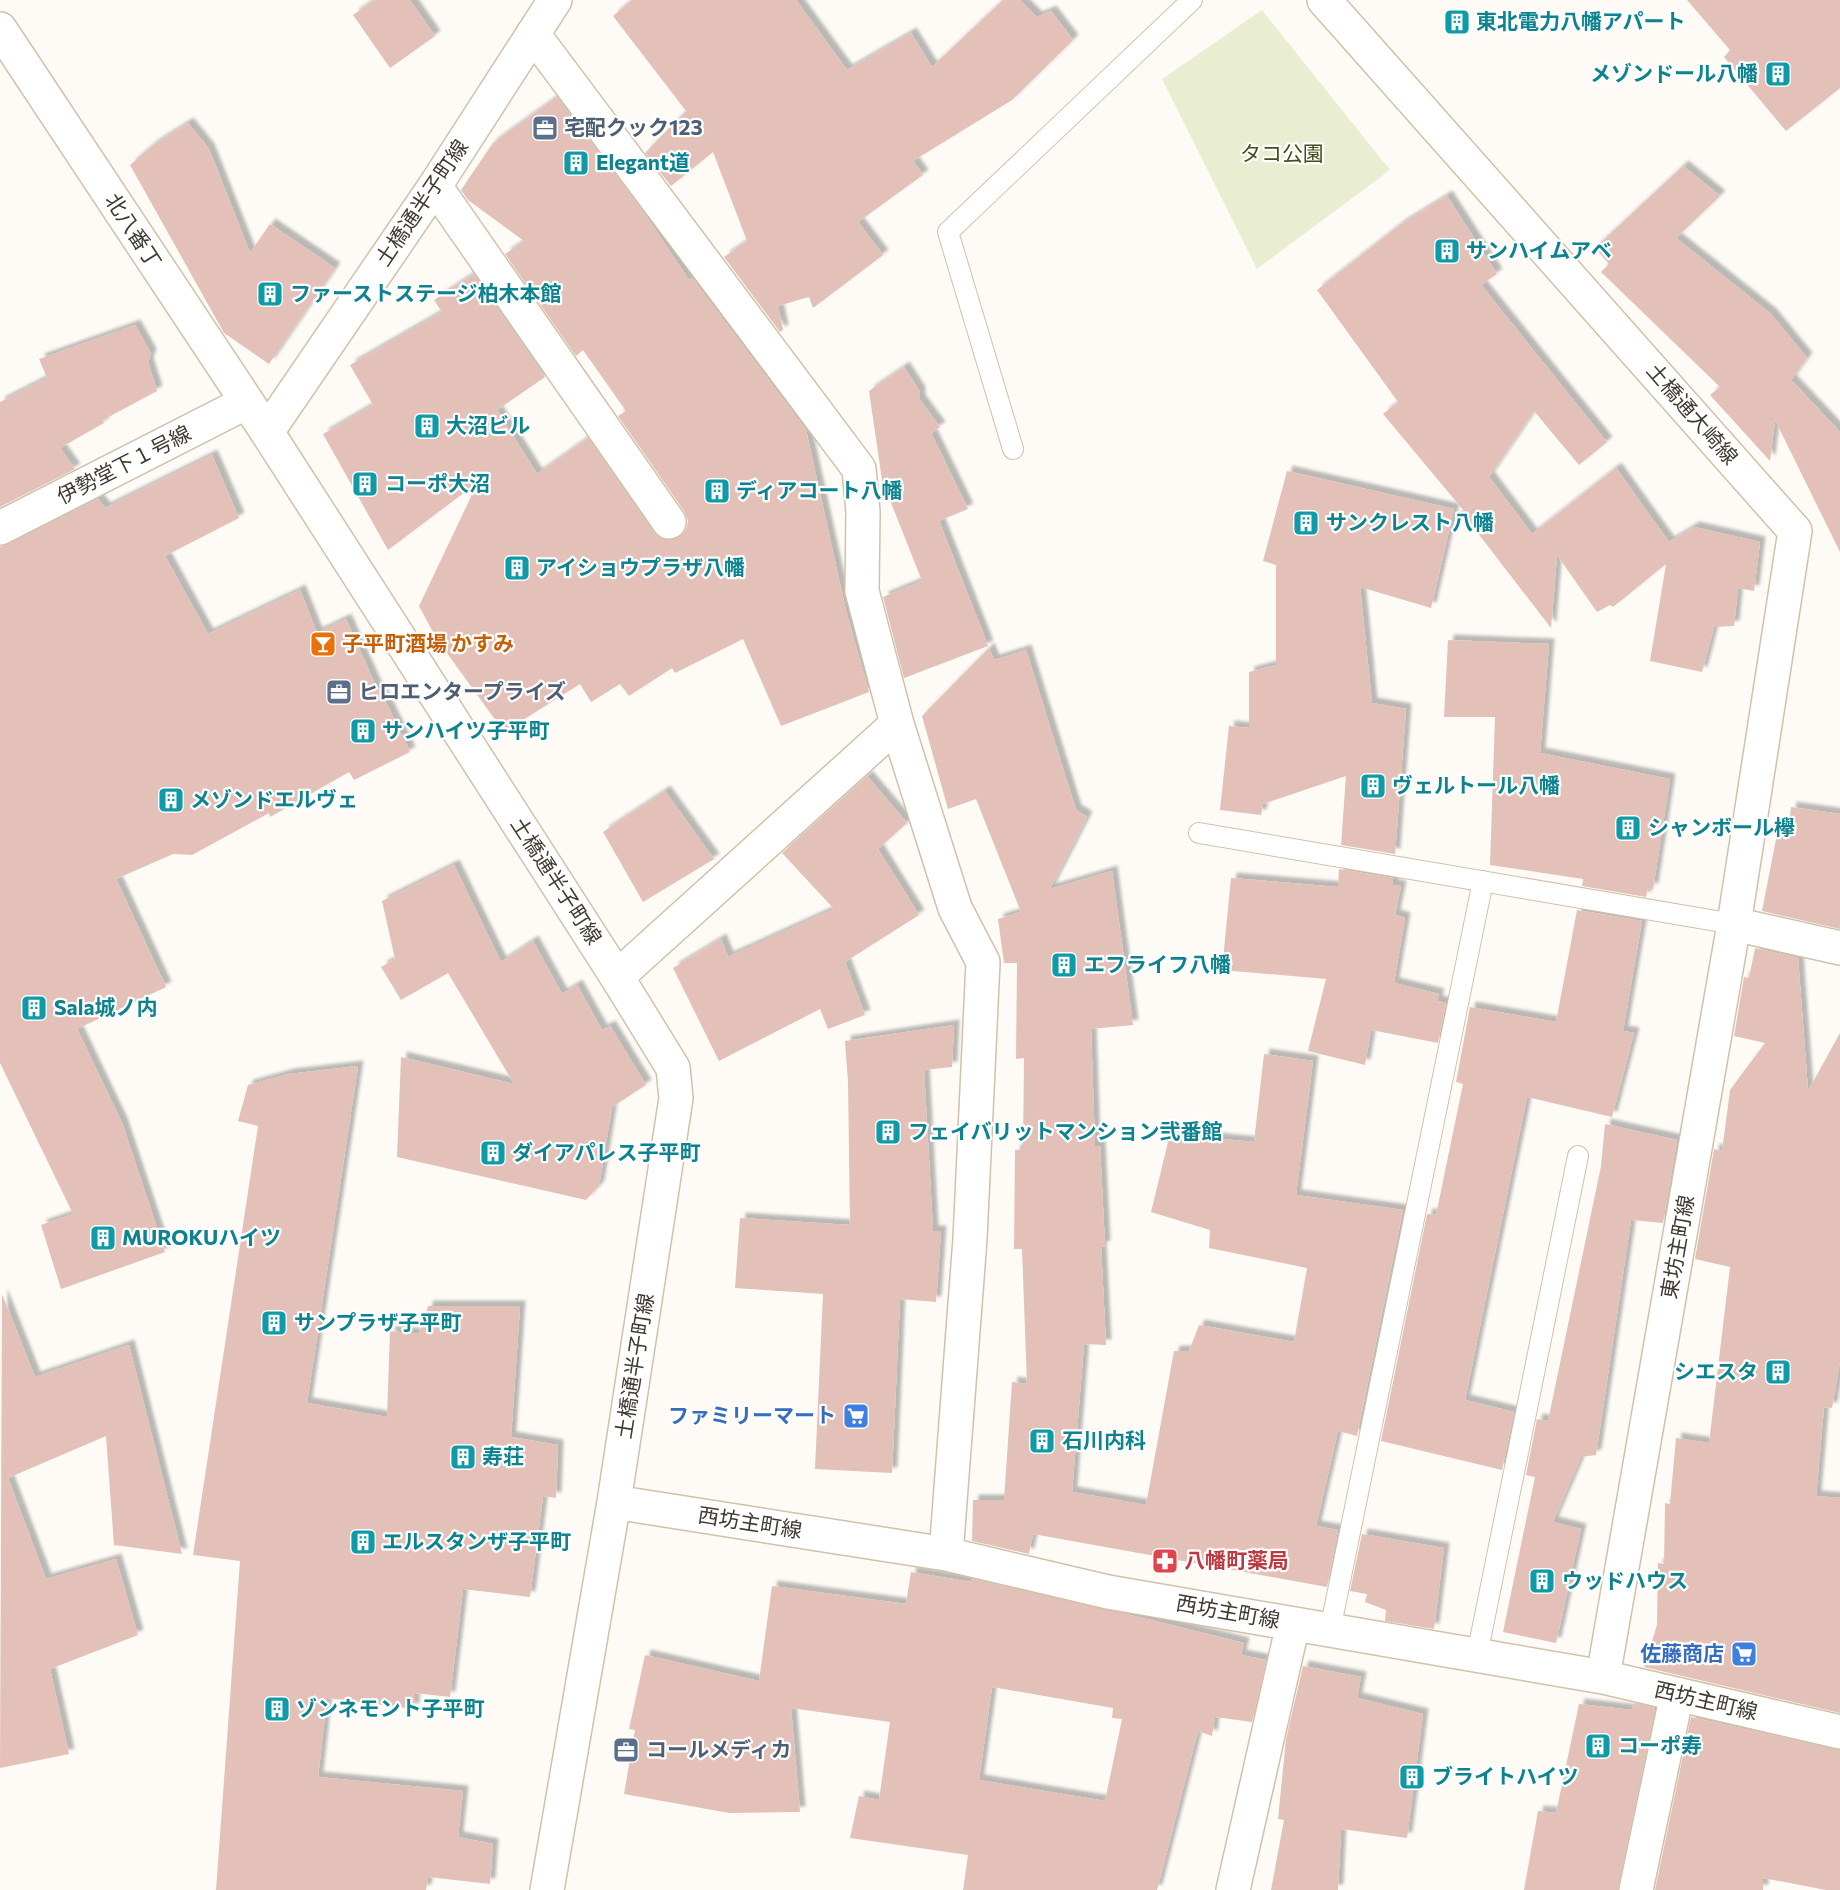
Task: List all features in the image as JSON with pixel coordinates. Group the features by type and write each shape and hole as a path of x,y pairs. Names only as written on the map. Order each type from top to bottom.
{"street":[{"name":"土橋通半子町線","path":"547,1890 614,1502 676,1098 673,1068 618,977 267,432 435,186 555,0"},
{"name":"土橋通大崎線","path":"1324,0 1795,531 1734,924"},
{"path":"533,34 859,469 863,512 862,591 897,724 956,908 983,962 970,1239 946,1554"},
{"name":"北八番丁","path":"6,49 267,432"},
{"path":"435,186 669,522"},
{"name":"伊勢堂下１号線","path":"0,528 247,402"},
{"path":"618,977 897,724"},
{"path":"1734,924 1840,948"},
{"name":"東坊主町線","path":"1603,1677 1734,924"},
{"name":"西坊主町線","path":"614,1502 946,1554 1108,1592 1603,1677 1840,1732"},
{"path":"1233,1890 1293,1624"},
{"path":"1636,1890 1677,1694"}],"lane":[{"path":"1013,449 948,232 1192,0"},
{"path":"1199,833 1734,924"},
{"path":"1330,1630 1483,881"},
{"path":"1477,1655 1578,1156"}],"green space":[{"name":"タコ公園","path":"1262,10 1390,170 1257,269 1162,79"}],"building":[{"path":"374,0 410,0 435,36 390,68 353,15"},
{"path":"632,0 796,0 847,70 911,33 932,67 1003,0 1020,0 1037,17 1051,11 1073,40 1012,100 913,161 923,175 858,222 883,255 813,308 809,297 778,306 783,330 780,332 724,257 747,241 713,152 671,186 645,153 686,111 613,16"},
{"path":"1687,0 1840,0 1840,88 1786,131 1724,57 1730,50"},
{"path":"557,97 642,210 689,280 692,278 806,430 846,611 869,692 781,726 743,639 675,673 672,668 629,696 620,684 591,702 580,684 504,732 436,638 419,606 478,482 388,550 323,434 373,405 350,365 442,312 434,300 474,274 545,377 497,410 537,474 588,438 654,533 670,541 679,538 686,530 688,521 684,511 618,416 626,411 583,350 576,356 505,254 524,241 468,200 461,190 493,143"},
{"path":"188,123 209,149 250,253 270,224 335,268 269,364 224,333 130,165 153,145"},
{"path":"1683,166 1720,196 1676,238 1771,314 1807,358 1791,380 1840,432 1840,552 1775,420 1770,461 1710,395 1720,387 1601,272 1609,264 1595,248"},
{"path":"1447,196 1497,274 1481,285 1607,442 1579,465 1534,411 1489,477 1532,534 1616,468 1669,542 1694,527 1760,542 1754,591 1738,588 1734,626 1714,627 1702,672 1650,661 1666,564 1613,607 1610,605 1597,612 1557,555 1551,628 1460,510 1464,511 1383,414 1398,402 1317,290 1400,225"},
{"path":"135,325 151,354 148,363 157,391 103,420 104,423 60,448 75,469 0,507 0,402 47,378 39,359"},
{"path":"904,367 920,392 920,400 940,427 931,433 968,509 939,521 988,646 904,678 883,597 922,581 882,480 869,391"},
{"path":"212,455 239,518 165,556 208,634 300,590 317,633 346,619 378,691 379,688 410,752 354,780 349,772 270,817 269,813 192,855 173,854 116,879 166,987 77,1029 122,1123 165,1252 61,1289 41,1225 73,1214 0,1063 0,547 98,499 105,508"},
{"path":"1287,471 1454,509 1431,608 1360,587 1372,703 1406,709 1395,854 1341,845 1346,776 1263,804 1261,815 1220,810 1229,726 1249,728 1249,672 1276,665 1276,565 1263,561"},
{"path":"1448,640 1549,644 1540,753 1670,779 1653,889 1648,888 1646,897 1582,886 1583,879 1490,865 1495,717 1444,717"},
{"path":"989,648 994,660 1026,650 1076,810 1087,817 1050,889 1112,871 1133,1025 1091,1029 1095,1146 1100,1146 1105,1246 1101,1247 1106,1345 1084,1344 1072,1492 1146,1505 1174,1351 1189,1351 1199,1325 1294,1342 1307,1268 1209,1248 1210,1230 1151,1212 1170,1134 1254,1142 1264,1054 1313,1061 1296,1195 1403,1210 1357,1436 1338,1431 1316,1526 1338,1530 1327,1587 1033,1534 1029,1554 972,1541 973,1500 1004,1500 1012,1382 1027,1384 1022,1249 1014,1249 1015,1150 1023,1149 1024,1058 1016,1059 1017,963 1004,963 998,919 1021,912 976,799 948,809 922,716"},
{"path":"867,776 907,823 878,849 919,915 845,962 865,1015 828,1029 820,1009 719,1061 673,968 721,939 728,957 834,909 782,853"},
{"path":"665,791 714,859 643,902 603,832"},
{"path":"1791,807 1840,814 1840,929 1762,911 1777,834 1788,834"},
{"path":"454,865 501,962 533,941 562,994 577,985 602,1030 610,1026 646,1085 612,1107 599,1186 586,1200 397,1157 401,1057 514,1084 448,973 401,1000 381,967 395,959 382,901"},
{"path":"1339,869 1393,878 1393,885 1401,886 1395,915 1405,918 1394,983 1439,994 1437,1001 1446,1003 1438,1043 1371,1030 1365,1065 1308,1051 1326,979 1222,970 1231,878 1338,887"},
{"path":"1577,910 1642,921 1623,1031 1634,1033 1612,1117 1527,1097 1465,1400 1514,1412 1502,1470 1381,1441 1427,1214 1436,1215 1463,1084 1456,1082 1470,1007 1556,1022"},
{"path":"1755,948 1798,958 1808,1091 1840,1033 1840,1361 1832,1408 1824,1407 1816,1496 1840,1498 1840,1713 1644,1667 1657,1625 1658,1563 1664,1564 1665,1503 1670,1504 1676,1438 1709,1443 1730,1267 1695,1259 1714,1149 1722,1151 1730,1090 1765,1043 1734,1036 1744,977 1749,978"},
{"path":"954,1025 952,1067 924,1070 933,1231 941,1231 936,1302 900,1299 892,1473 815,1469 823,1294 735,1288 740,1218 850,1225 848,1082 845,1041"},
{"path":"358,1066 307,1403 387,1417 390,1331 419,1334 428,1306 520,1306 511,1437 558,1445 556,1498 543,1496 530,1597 463,1589 450,1697 415,1693 414,1709 327,1698 318,1777 463,1791 458,1837 493,1844 490,1884 428,1877 426,1890 216,1890 240,1561 193,1555 258,1126 238,1121 248,1085 289,1074"},
{"path":"1605,1124 1677,1140 1663,1223 1631,1220 1596,1455 1581,1457 1553,1522 1581,1529 1556,1643 1503,1632 1535,1477 1526,1475 1537,1419 1548,1421 1601,1166"},
{"path":"2,1294 35,1377 129,1345 182,1554 114,1545 106,1436 8,1478 46,1579 116,1559 138,1635 50,1669 69,1754 0,1768"},
{"path":"1362,1534 1444,1548 1434,1629 1385,1621 1386,1610 1365,1602 1367,1594 1350,1591"},
{"path":"911,1572 971,1582 971,1579 1244,1643 1241,1655 1266,1660 1252,1722 1215,1717 1212,1736 1198,1731 1157,1890 963,1890 968,1855 850,1838 859,1796 879,1800 890,1722 791,1708 800,1812 729,1813 624,1794 635,1730 629,1729 645,1655 759,1681 772,1586 906,1604","holes":["992,1687 1113,1708 1112,1718 1122,1719 1105,1801 979,1780"]},
{"path":"1303,1666 1361,1677 1357,1698 1423,1714 1407,1838 1341,1829 1338,1890 1271,1890 1284,1820 1278,1819 1286,1739"},
{"path":"1634,1703 1655,1708 1618,1890 1524,1890 1538,1811 1556,1813 1579,1704 1632,1710"},
{"path":"1691,1717 1840,1750 1840,1890 1826,1890 1763,1878 1763,1890 1655,1890"}],"place":[{"name":"東北電力八幡アパート","path":"1457,22"},
{"name":"メゾンドール八幡","path":"1778,74"},
{"name":"宅配クック123","path":"545,128"},
{"name":"Elegant道","path":"576,163"},
{"name":"サンハイムアベ","path":"1447,251"},
{"name":"ファーストステージ柏木本館","path":"270,294"},
{"name":"大沼ビル","path":"427,426"},
{"name":"コーポ大沼","path":"365,484"},
{"name":"ディアコート八幡","path":"717,491"},
{"name":"サンクレスト八幡","path":"1306,523"},
{"name":"アイショウプラザ八幡","path":"517,568"},
{"name":"子平町酒場 かすみ","path":"323,644"},
{"name":"ヒロエンタープライズ","path":"339,692"},
{"name":"サンハイツ子平町","path":"363,731"},
{"name":"ヴェルトール八幡","path":"1373,786"},
{"name":"メゾンドエルヴェ","path":"171,800"},
{"name":"シャンボール欅","path":"1628,828"},
{"name":"エフライフ八幡","path":"1064,965"},
{"name":"Sala城ノ内","path":"34,1008"},
{"name":"フェイバリットマンション弐番館","path":"888,1132"},
{"name":"ダイアパレス子平町","path":"493,1153"},
{"name":"MUROKUハイツ","path":"103,1238"},
{"name":"サンプラザ子平町","path":"274,1323"},
{"name":"シエスタ","path":"1778,1372"},
{"name":"ファミリーマート","path":"856,1416"},
{"name":"石川内科","path":"1042,1441"},
{"name":"寿荘","path":"463,1457"},
{"name":"エルスタンザ子平町","path":"363,1542"},
{"name":"八幡町薬局","path":"1165,1561"},
{"name":"ウッドハウス","path":"1542,1581"},
{"name":"佐藤商店","path":"1744,1654"},
{"name":"ゾンネモント子平町","path":"277,1709"},
{"name":"コーポ寿","path":"1598,1746"},
{"name":"コールメディカ","path":"626,1750"},
{"name":"ブライトハイツ","path":"1412,1777"}]}
